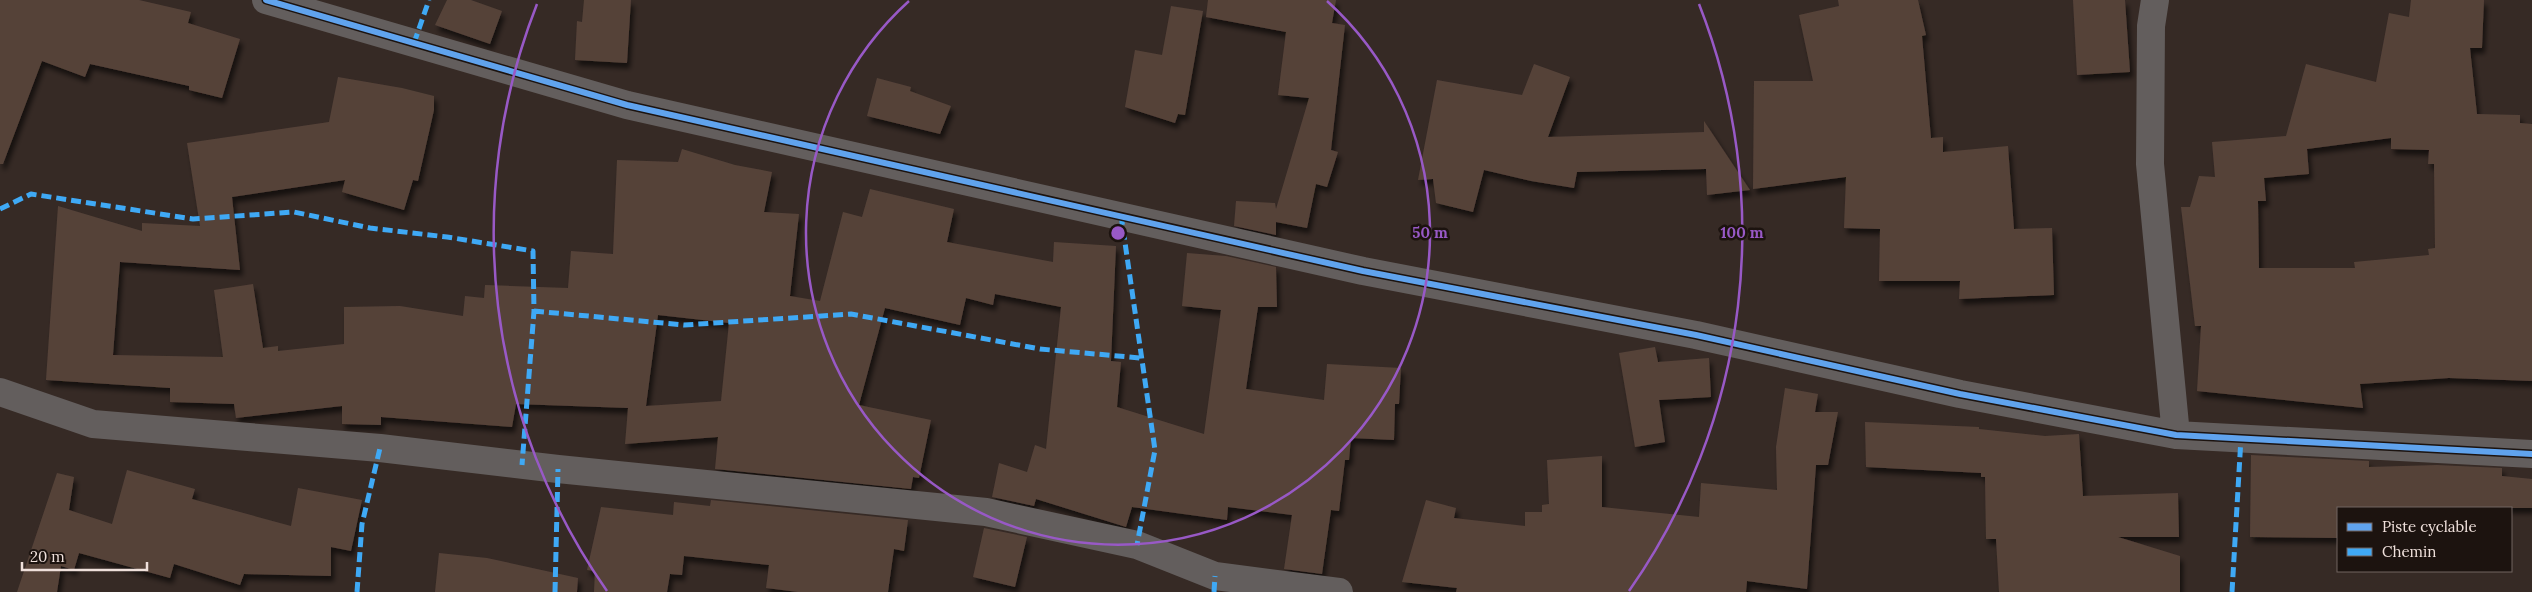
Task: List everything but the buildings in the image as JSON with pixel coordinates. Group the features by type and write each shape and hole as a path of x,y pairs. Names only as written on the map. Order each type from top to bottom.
{"street":[{"path":"266,0 637,107 1363,271 1696,335 1960,394 2176,435 2532,454"},
{"path":"2155,0 2151,26 2150,164 2176,435"},
{"path":"0,392 93,424 380,448 558,469 986,512 1137,544 1215,576 1340,592"}],"marked path":[{"path":"414,43 429,0"},
{"path":"0,209 31,194 193,219 294,212 370,228 447,237 533,251 534,311 522,465"},
{"path":"1121,215 1155,450 1137,545"},
{"path":"534,311 684,325 851,314 1040,349 1140,358"},
{"path":"2232,592 2241,438"},
{"path":"357,592 362,524 380,448"},
{"path":"555,592 558,469"},
{"path":"1214,592 1215,576"}],"cycle path":[{"path":"266,0 627,105 1363,271 1696,335 1960,394 2176,435 2532,454"}]}
